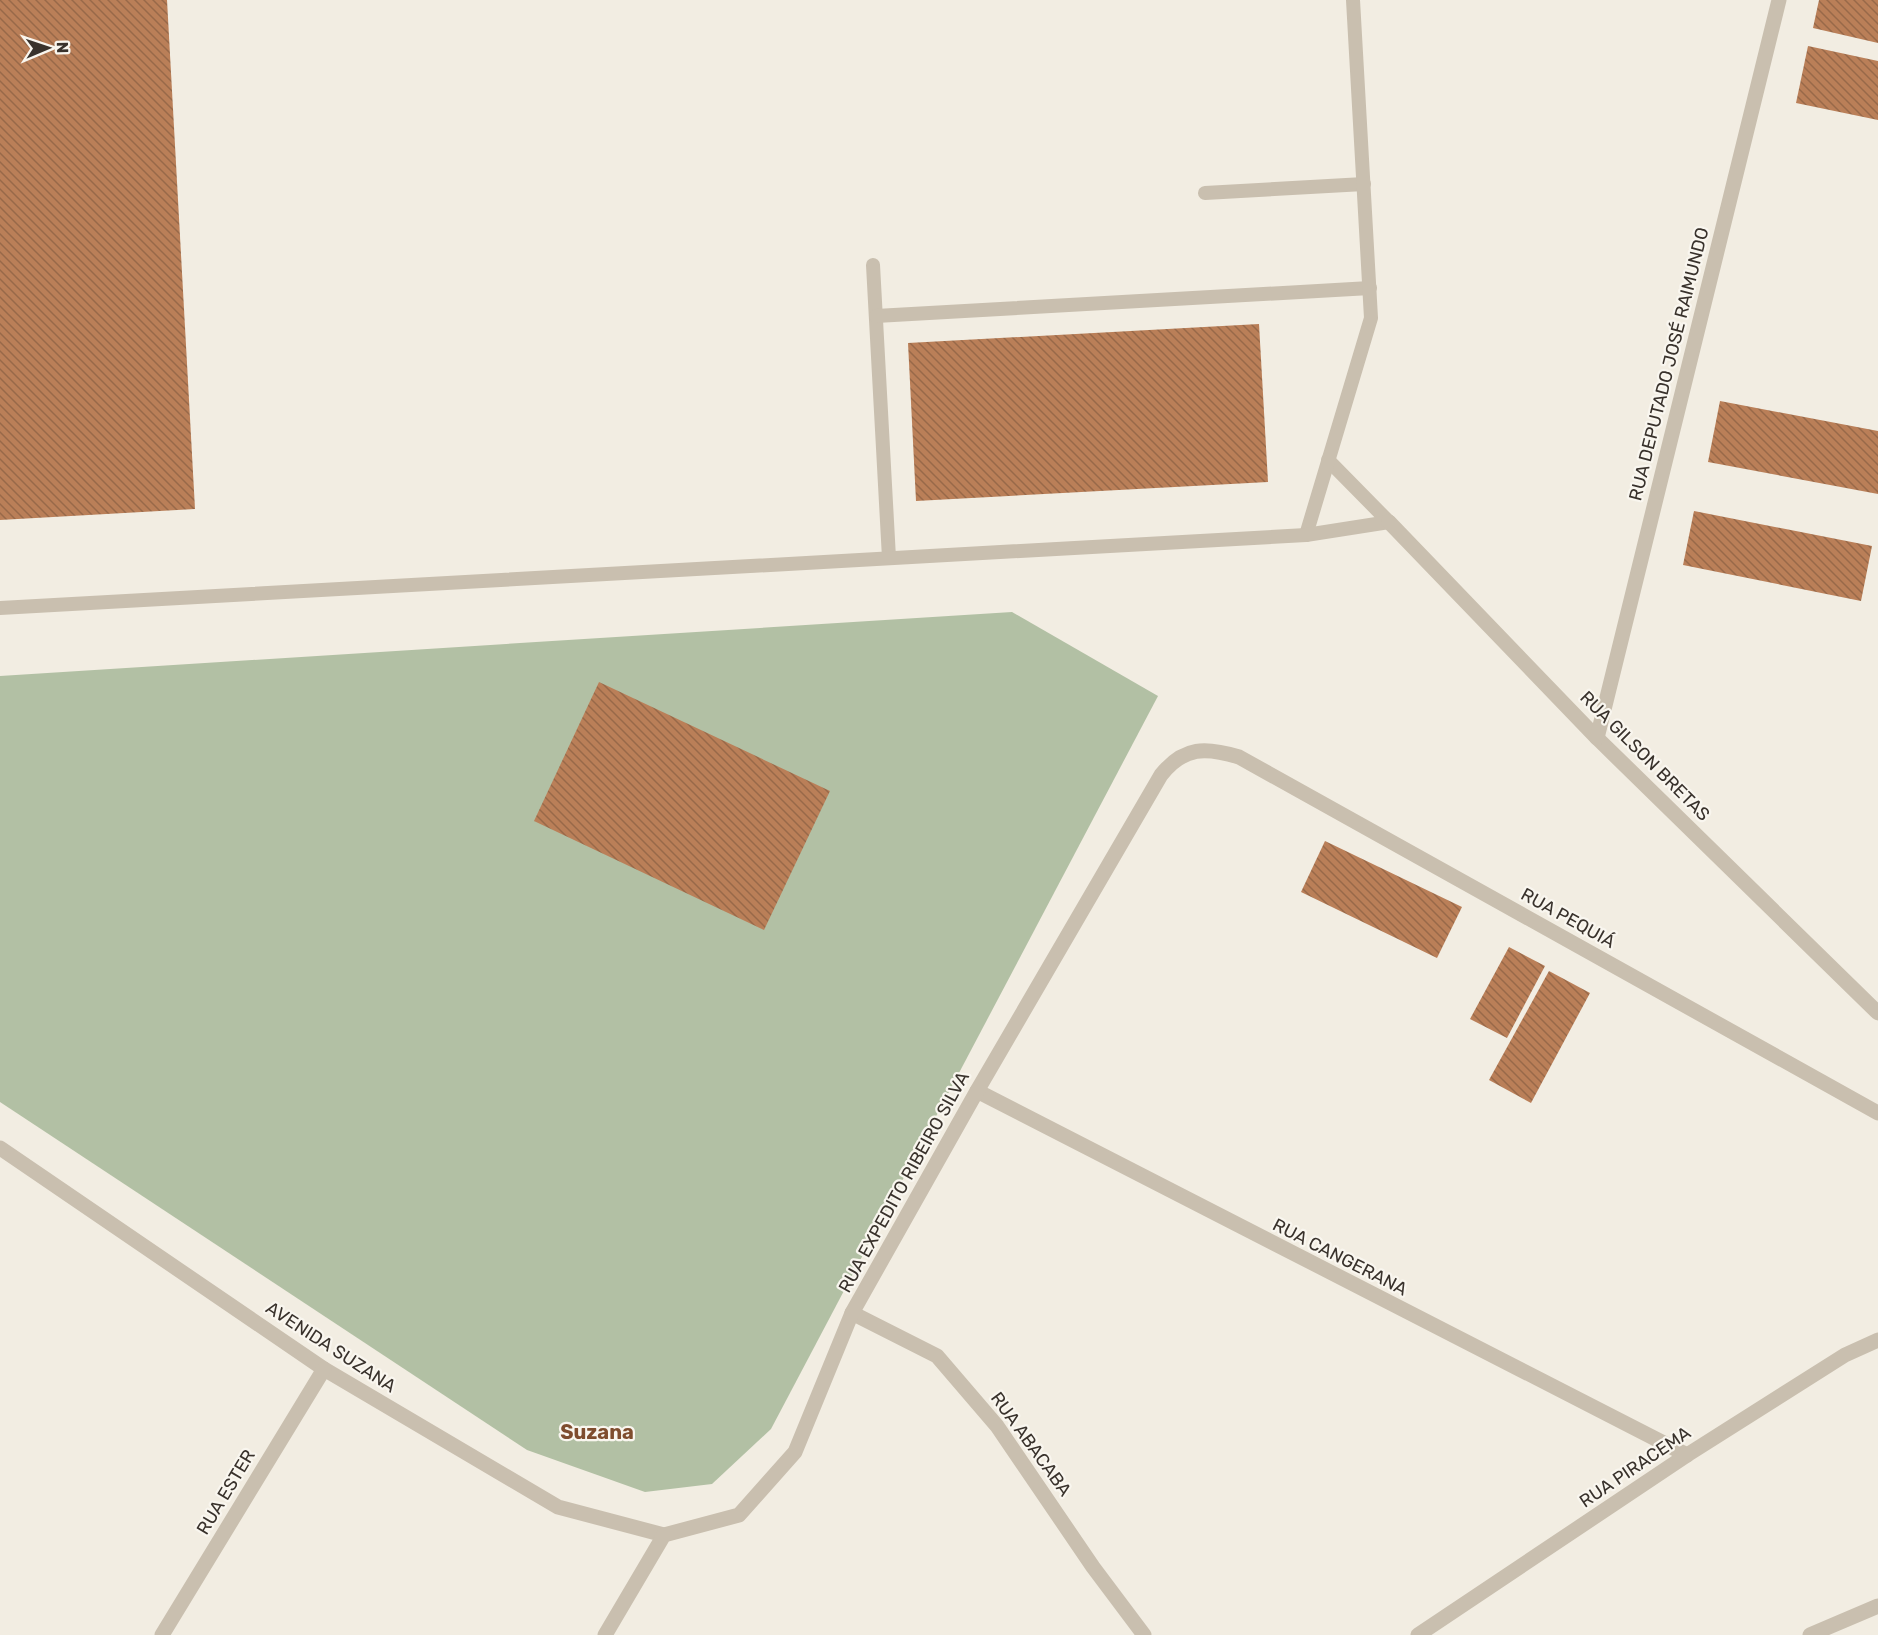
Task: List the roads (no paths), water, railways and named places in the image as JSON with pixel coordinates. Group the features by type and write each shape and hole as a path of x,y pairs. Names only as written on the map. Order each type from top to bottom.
{"street":[{"name":"RUA DEPUTADO JOSÉ RAIMUNDO","path":"1597,738 1779,0"},
{"name":"RUA GILSON BRETAS","path":"1389,522 1597,738 1878,1013"},
{"name":"RUA EXPEDITO RIBEIRO SILVA","path":"664,1535 739,1515 795,1452 852,1313 977,1091 1161,775 1172,761 1192,751 1216,750 1239,757"},
{"name":"RUA PEQUIÁ","path":"1239,757 1878,1113"},
{"name":"RUA CANGERANA","path":"977,1091 1687,1455"},
{"name":"AVENIDA SUZANA","path":"0,1148 324,1369 558,1507 664,1535"},
{"name":"RUA ABACABA","path":"852,1313 938,1356 997,1426 1144,1635"},
{"name":"RUA PIRACEMA","path":"1418,1635 1441,1627 1687,1455 1845,1355 1878,1340"},
{"name":"RUA ESTER","path":"162,1635 324,1369"},
{"path":"605,1635 664,1535"},
{"path":"1810,1635 1878,1606"}],"lane":[{"path":"1306,535 1371,318 1353,0"},
{"path":"1205,193 1364,184"},
{"path":"873,265 889,558"},
{"path":"876,316 1370,288"},
{"path":"1328,460 1389,522"},
{"path":"0,608 1306,535 1389,522"}],"district":[{"name":"Suzana","path":"597,1432"}]}
